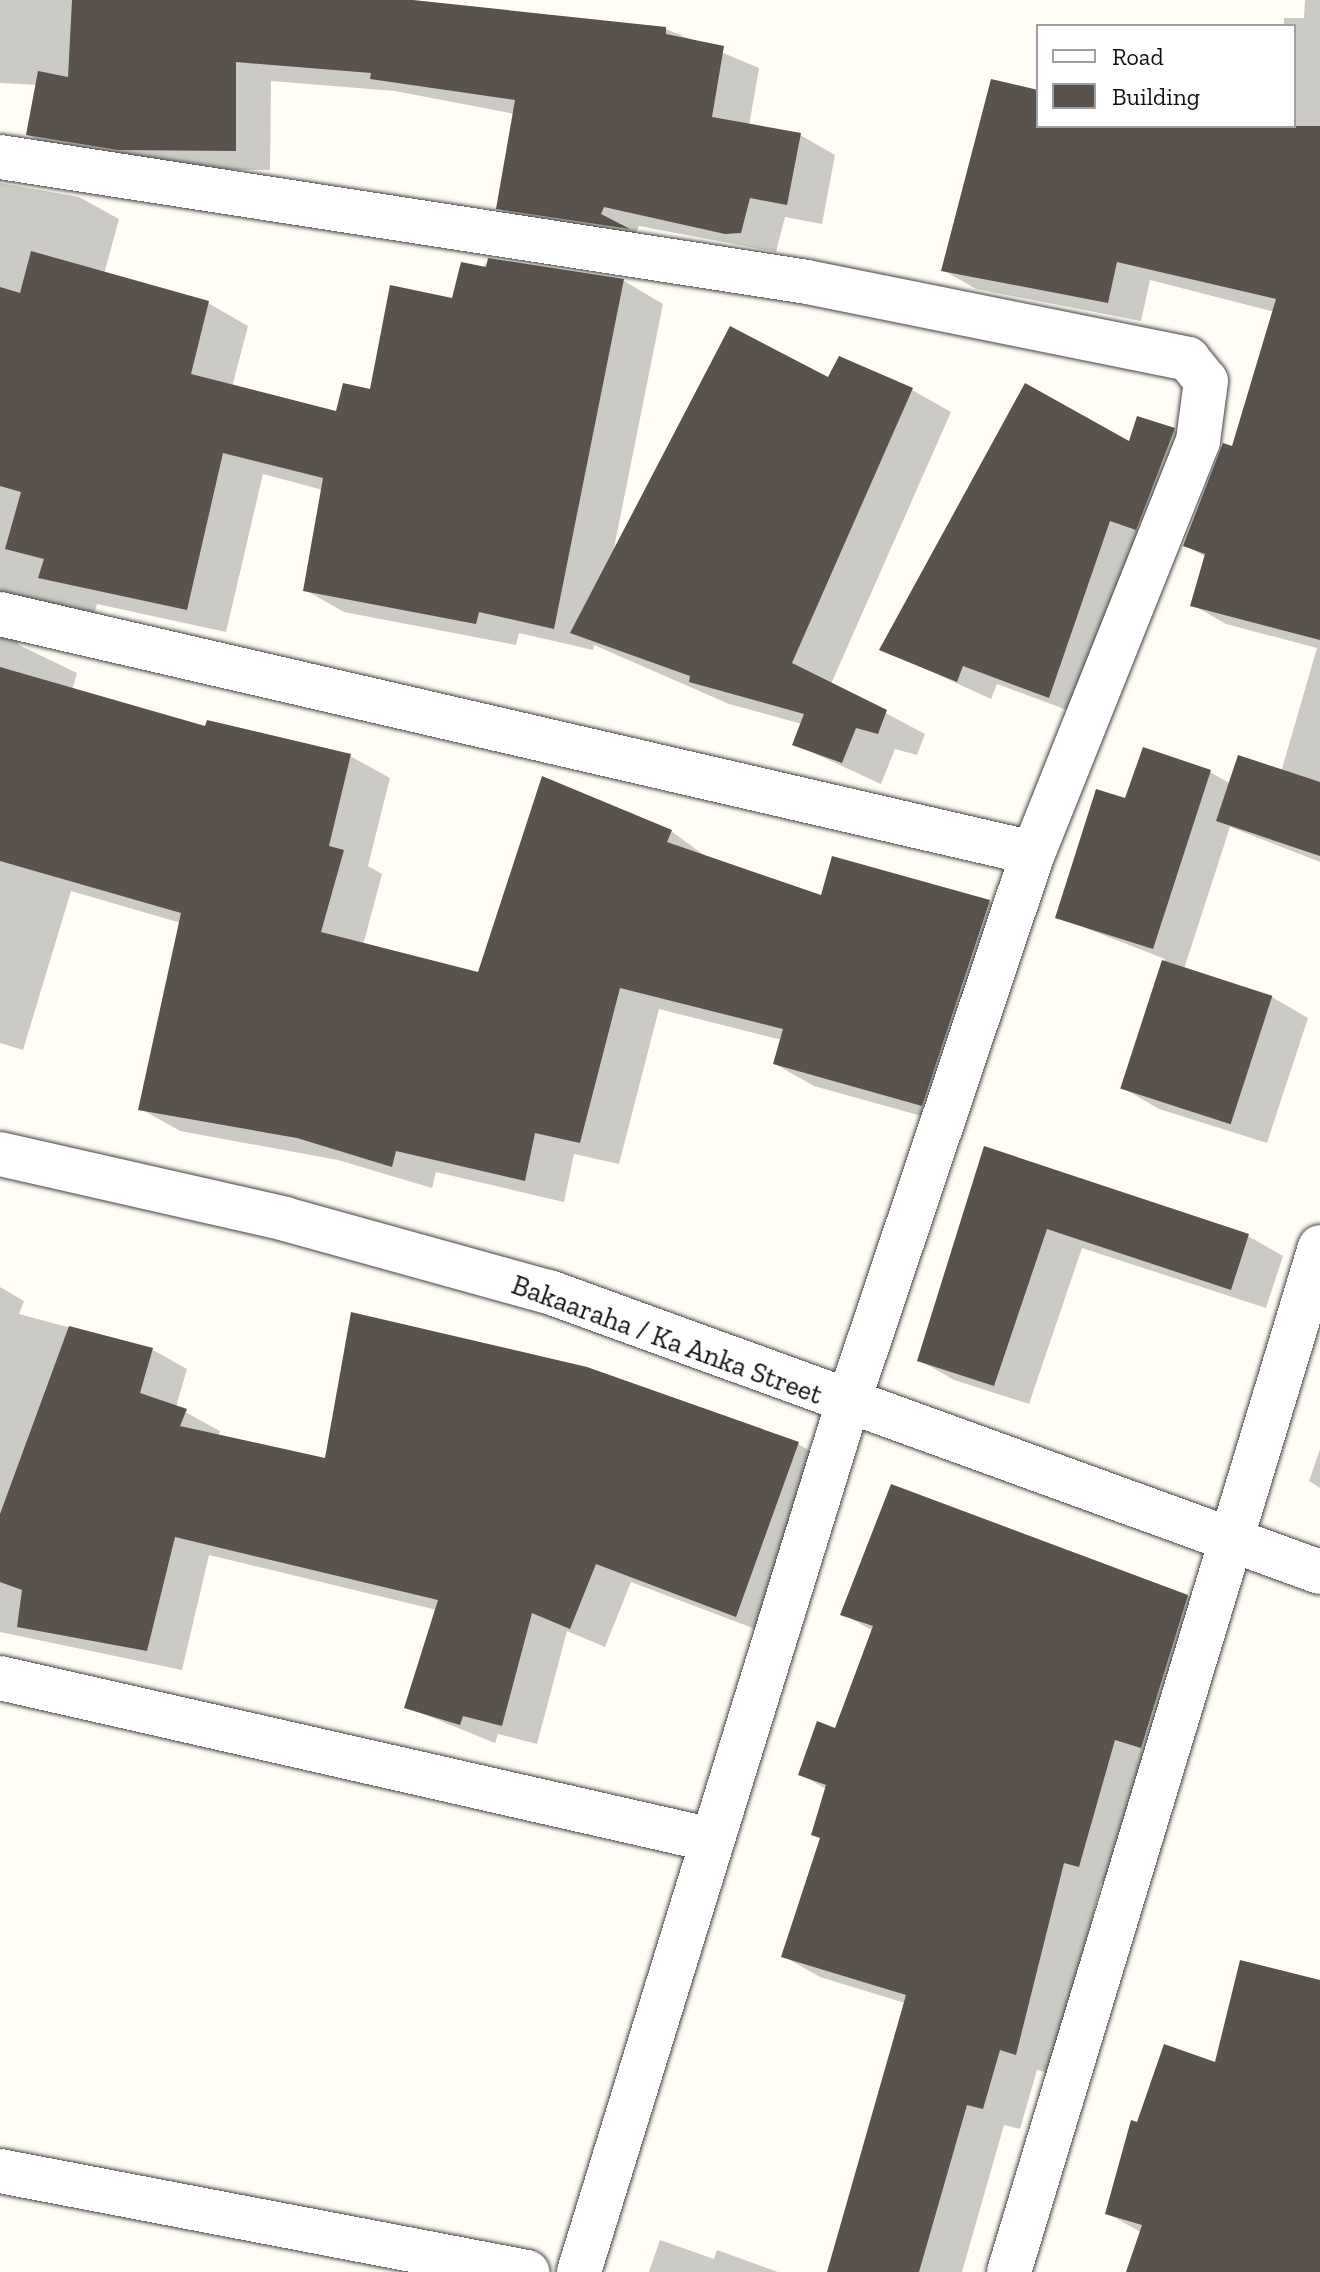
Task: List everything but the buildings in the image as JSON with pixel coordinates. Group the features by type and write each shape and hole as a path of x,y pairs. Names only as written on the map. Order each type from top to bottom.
{"street":[{"path":"0,157 807,282 1188,359 1206,381 1198,441 1033,853 847,1406 579,2272"},
{"path":"0,614 1033,853"},
{"name":"Bakaaraha / Ka Anka Street","path":"0,1154 285,1219 549,1292 847,1406 1231,1537 1320,1572"},
{"path":"1009,2272 1320,1247"},
{"path":"0,1678 712,1840"},
{"path":"0,2171 527,2272"}]}
